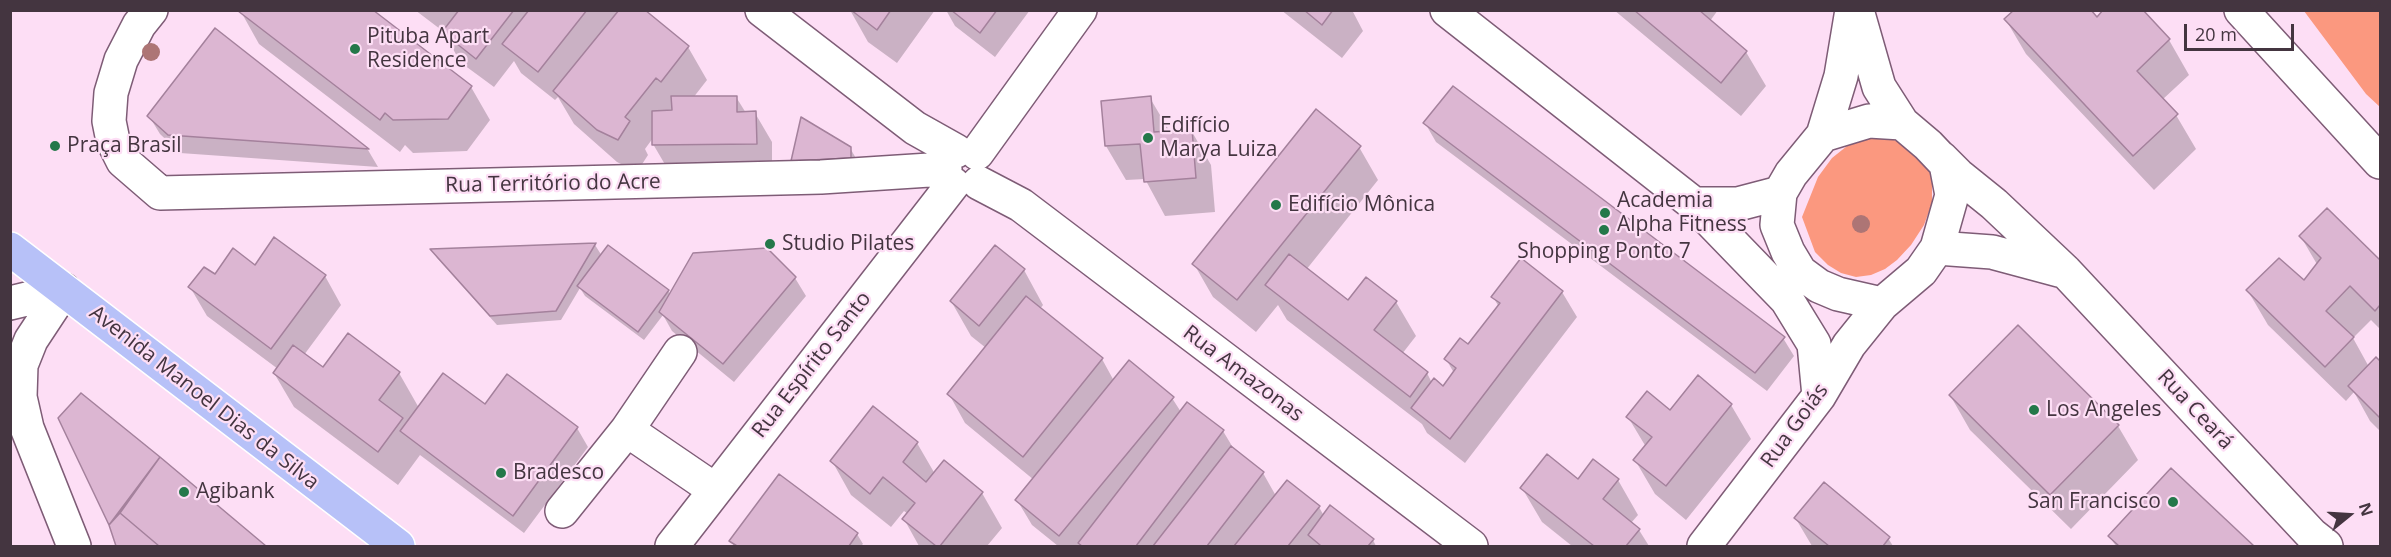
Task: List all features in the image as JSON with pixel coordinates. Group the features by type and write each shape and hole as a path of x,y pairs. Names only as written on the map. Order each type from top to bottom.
{"main road":[{"name":"Avenida Manoel Dias da Silva","path":"10,249 398,546"}],"street":[{"name":"Rua Território do Acre","path":"151,10 139,25 121,60 111,93 109,121 112,141 123,161 160,193 821,177 963,168"},
{"name":"Rua Amazonas","path":"762,10 963,168 1015,201 1471,546"},
{"name":"Rua Espírito Santo","path":"672,546 963,168 1080,10"},
{"path":"1447,10 1694,204 1787,300 1814,345 1819,396"},
{"path":"1852,10 1841,76 1823,135 1791,174 1780,193 1777,225 1788,252 1800,272 1819,286 1838,294 1882,304 1921,271 1937,248 1952,195 1946,164 1902,123 1879,87 1857,10"},
{"path":"2241,10 2380,162"},
{"path":"1823,135 1869,121 1902,123"},
{"name":"Rua Ceará","path":"1946,164 1994,204 2065,272 2312,535 2326,546"},
{"path":"1694,204 1738,204 1780,193"},
{"path":"1937,248 1992,252 2065,272"},
{"path":"10,303 64,290"},
{"path":"64,290 31,340 21,365 20,397 27,428 74,546"},
{"name":"Rua Goiás","path":"1704,546 1819,396 1849,345 1882,304"},
{"path":"562,511 627,430 680,352"},
{"path":"627,430 715,490"}],"shaded area":[{"path":"2304,11 2380,11 2380,107 2366,94"},
{"path":"1872,137 1900,141 1918,150 1932,175 1932,203 1924,225 1911,245 1897,260 1871,275 1856,277 1841,273 1828,265 1815,252 1802,217 1818,177 1832,158 1847,146"}],"building":[{"name":"Pituba Apart Residence","path":"373,10 472,86 448,119 393,120 385,113 380,120 238,11"},
{"path":"459,10 514,10 476,59 442,32"},
{"path":"529,10 587,10 538,72 502,44"},
{"path":"619,10 645,10 689,46 661,82 656,78 625,117 630,121 618,140 597,130 553,91"},
{"path":"851,10 891,10 877,30"},
{"path":"951,10 997,10 980,33"},
{"path":"1304,10 1333,10 1322,25"},
{"path":"1634,10 1699,10 1747,51 1721,83"},
{"path":"2014,10 2091,10 2097,17 2103,10 2143,10 2170,39 2137,71 2178,114 2133,156 2004,19"},
{"path":"215,28 369,149 168,135 147,116"},
{"name":"Shopping Ponto 7","path":"1453,86 1785,337 1755,373 1423,123"},
{"path":"671,96 737,96 737,112 756,111 757,144 652,145 652,111 672,110"},
{"name":"Edifício Marya Luiza","path":"1151,96 1154,132 1192,129 1196,178 1144,182 1140,144 1105,146 1101,101"},
{"name":"Edifício Mônica","path":"1316,109 1361,146 1237,300 1192,264"},
{"path":"801,117 851,147 851,158 791,161"},
{"path":"2327,208 2380,260 2380,305 2375,311 2350,286 2326,311 2354,337 2325,367 2246,290 2279,258 2304,280 2321,258 2299,236"},
{"path":"274,237 326,275 271,349 188,287 204,267 215,274 233,248 255,265"},
{"path":"596,243 556,311 490,316 430,249"},
{"path":"608,245 669,290 638,332 577,286"},
{"path":"995,245 1025,269 979,326 950,301"},
{"path":"767,248 796,277 723,364 659,312 693,253"},
{"path":"1289,254 1348,300 1366,277 1397,301 1374,330 1428,372 1410,397 1265,285"},
{"path":"1521,258 1563,291 1450,439 1411,408 1434,378 1443,386 1456,368 1444,359 1460,338 1468,344 1500,303 1491,297"},
{"path":"1026,296 1103,358 1023,457 947,394"},
{"name":"Los Angeles","path":"2018,325 2119,425 2050,495 1949,395"},
{"path":"348,333 400,372 379,400 403,418 378,452 273,373 293,345 323,367"},
{"path":"2376,357 2380,361 2380,418 2348,386"},
{"path":"1129,360 1174,397 1059,536 1015,500"},
{"name":"Bradesco","path":"443,373 485,404 507,374 578,427 513,516 400,431"},
{"path":"1698,375 1732,404 1666,486 1633,460 1652,437 1626,417 1647,391 1670,410"},
{"path":"81,393 160,457 109,525 58,418"},
{"path":"1187,402 1224,430 1136,546 1082,546 1078,543"},
{"path":"873,406 918,442 903,462 926,482 944,460 983,492 940,546 936,546 902,519 915,503 883,477 870,494 830,461"},
{"path":"1231,446 1264,472 1207,546 1153,546"},
{"path":"1547,454 1578,479 1593,459 1619,479 1603,499 1640,529 1626,546 1594,546 1520,488"},
{"path":"160,457 266,546 159,546 120,513"},
{"name":"San Francisco","path":"2171,468 2254,546 2119,546 2108,536"},
{"path":"779,474 858,533 849,546 737,546 729,541"},
{"path":"1287,480 1320,506 1288,546 1234,546"},
{"path":"1824,482 1890,537 1883,546 1829,546 1794,518"},
{"path":"1330,505 1374,539 1368,546 1319,546 1308,535"},
{"path":"120,513 159,546 116,546 109,525"}],"place":[{"name":"Pituba Apart Residence","path":"355,49"},
{"name":"Edifício Marya Luiza","path":"1148,138"},
{"name":"Praça Brasil","path":"55,146"},
{"name":"Edifício Mônica","path":"1276,205"},
{"name":"Academia Alpha Fitness","path":"1605,213"},
{"name":"Shopping Ponto 7","path":"1604,230"},
{"name":"Studio Pilates","path":"770,244"},
{"name":"Los Angeles","path":"2034,410"},
{"name":"Bradesco","path":"501,473"},
{"name":"Agibank","path":"184,492"},
{"name":"San Francisco","path":"2173,502"}]}
